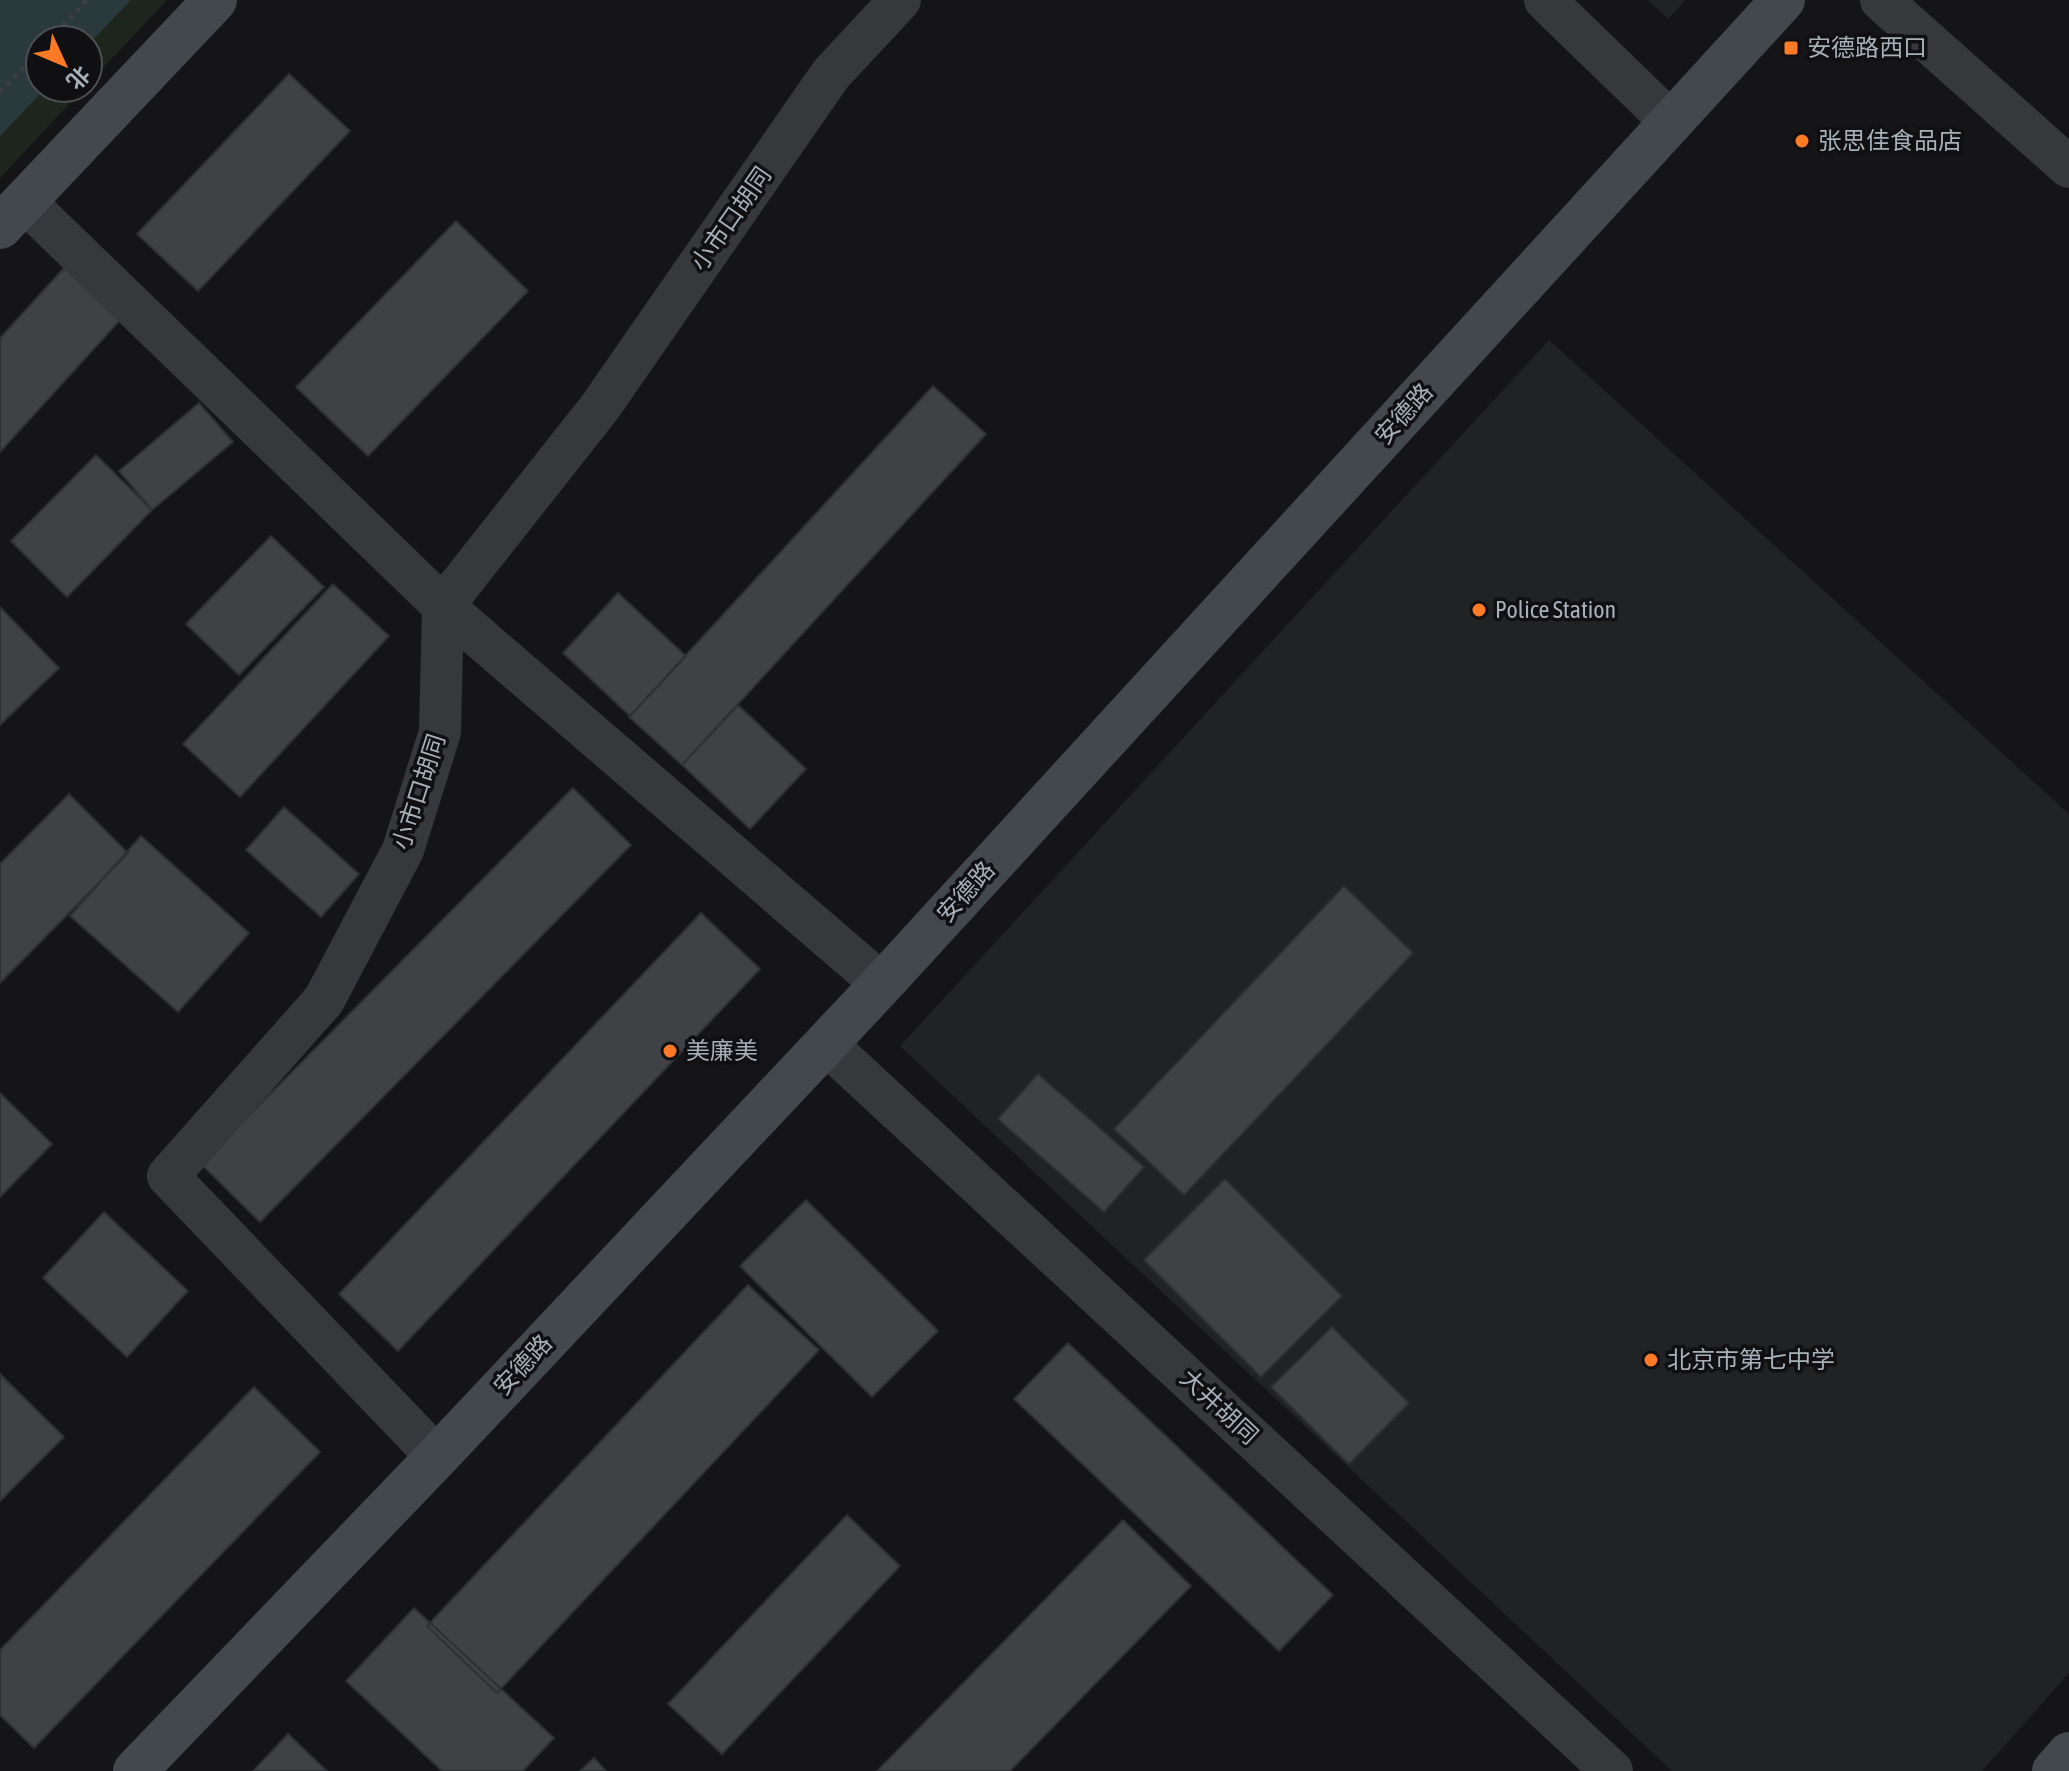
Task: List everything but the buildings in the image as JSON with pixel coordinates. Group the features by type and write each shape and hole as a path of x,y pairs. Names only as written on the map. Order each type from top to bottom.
{"street":[{"path":"215,0 12,214 443,606 882,984"},
{"name":"小市口胡同","path":"437,1457 168,1176 324,1000 403,850 440,732 443,606 600,407 831,74 900,0"},
{"path":"1545,0 1671,122"},
{"name":"安德路","path":"135,1771 437,1457 882,984 1783,0"},
{"path":"1881,0 2069,167"},
{"name":"大井胡同","path":"825,1043 1612,1771"},
{"path":"2054,1771 2069,1754"}],"path":[{"path":"64,24 87,0"},
{"path":"0,92 24,67"}],"shaded area":[{"path":"0,0 167,0 104,67 104,24 24,24 24,104 69,104 0,178"},
{"path":"0,0 131,0 104,28 104,24 24,24 24,104 31,104 0,136"},
{"path":"1648,0 1686,0 1668,19"},
{"name":"北京市第七中学","path":"1549,340 2069,814 2069,1673 1982,1771 1672,1771 900,1046"}],"place":[{"name":"安德路西口","path":"1791,48"},
{"name":"张思佳食品店","path":"1802,141"},
{"name":"Police Station","path":"1479,610"},
{"name":"美廉美","path":"670,1051"},
{"name":"北京市第七中学","path":"1651,1360"}]}
